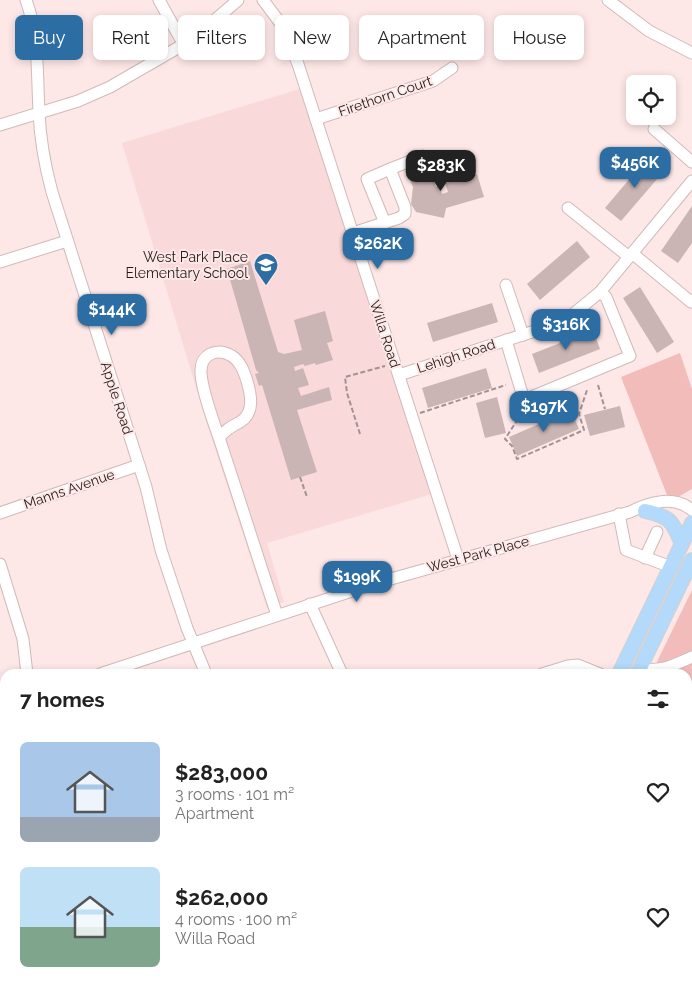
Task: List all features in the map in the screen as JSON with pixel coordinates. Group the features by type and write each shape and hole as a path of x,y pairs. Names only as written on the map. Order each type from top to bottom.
{"main road":[{"path":"646,511 669,519 682,544"},
{"path":"621,669 692,523"},
{"path":"639,669 692,560"}],"street":[{"name":"Apple Road","path":"26,0 35,36 39,112 47,173 139,465 161,550 204,669"},
{"path":"159,0 178,34"},
{"path":"221,15 238,0"},
{"name":"Willa Road","path":"263,0 281,24 289,39 458,559"},
{"path":"616,3 649,31 692,53"},
{"path":"0,124 78,101 110,88 178,48"},
{"name":"Firethorn Court","path":"316,119 433,81 452,68"},
{"path":"654,129 692,162"},
{"path":"385,223 367,179 423,156"},
{"path":"353,233 402,217 406,212 390,169"},
{"name":"Lehigh Road","path":"399,375 523,335 563,320 581,310 600,292 692,181"},
{"path":"568,208 691,302 692,300"},
{"path":"0,262 67,241"},
{"path":"506,285 523,335"},
{"path":"506,340 524,400 630,356 606,297 600,292"},
{"path":"219,438 225,430 242,421 250,409 251,396 244,370 237,359 226,353 218,352 210,354 205,359 201,373 204,391 219,438 277,615"},
{"name":"Manns Avenue","path":"0,513 139,465"},
{"name":"West Park Place","path":"115,669 373,584 624,513 643,505 663,501 684,503 692,511"},
{"name":"West Park Place","path":"624,513 664,509 692,511"},
{"path":"624,513 626,550 671,567"},
{"path":"645,558 658,532"},
{"path":"0,564 23,639 26,669"},
{"path":"310,604 340,669"},
{"path":"664,669 692,657"},
{"path":"558,669 578,665 588,669"}],"path":[{"path":"360,434 347,393 345,377 387,365"},
{"path":"420,413 506,385"},
{"path":"598,385 605,409"},
{"path":"518,419 505,439 512,446 517,459 584,430 579,414 587,390"},
{"path":"300,477 307,497"}],"shaded area":[{"name":"West Park Place Elementary School","path":"303,88 432,494 267,543 284,602 267,608 209,430 122,143"},
{"path":"680,353 692,389 692,489 678,497 667,495 621,377"},
{"path":"692,590 692,669 653,669"}],"building":[{"path":"648,157 664,171 621,221 605,208"},
{"path":"427,164 436,187 440,186 442,194 448,192 445,183 477,174 484,197 446,208 444,218 416,212 411,204 413,187 406,171"},
{"path":"692,206 692,243 678,263 661,251"},
{"path":"577,241 590,257 540,300 527,284"},
{"name":"West Park Place Elementary School","path":"250,261 278,352 284,354 302,350 294,320 325,311 333,341 327,343 333,360 316,365 315,363 305,366 303,364 294,367 295,371 303,368 309,385 298,388 301,396 329,387 332,400 297,410 317,472 291,480 262,385 259,386 255,374 259,373 256,370 227,269"},
{"path":"640,287 674,342 657,353 623,298"},
{"path":"492,303 498,322 433,342 427,323"},
{"path":"593,330 600,349 539,373 532,354"},
{"path":"486,368 492,388 428,408 422,388"},
{"path":"497,397 506,433 485,438 476,403"},
{"path":"620,406 625,427 590,436 584,415"},
{"path":"571,410 579,429 517,456 509,437"}],"place":[{"name":"West Park Place Elementary School","path":"266,286"}]}
